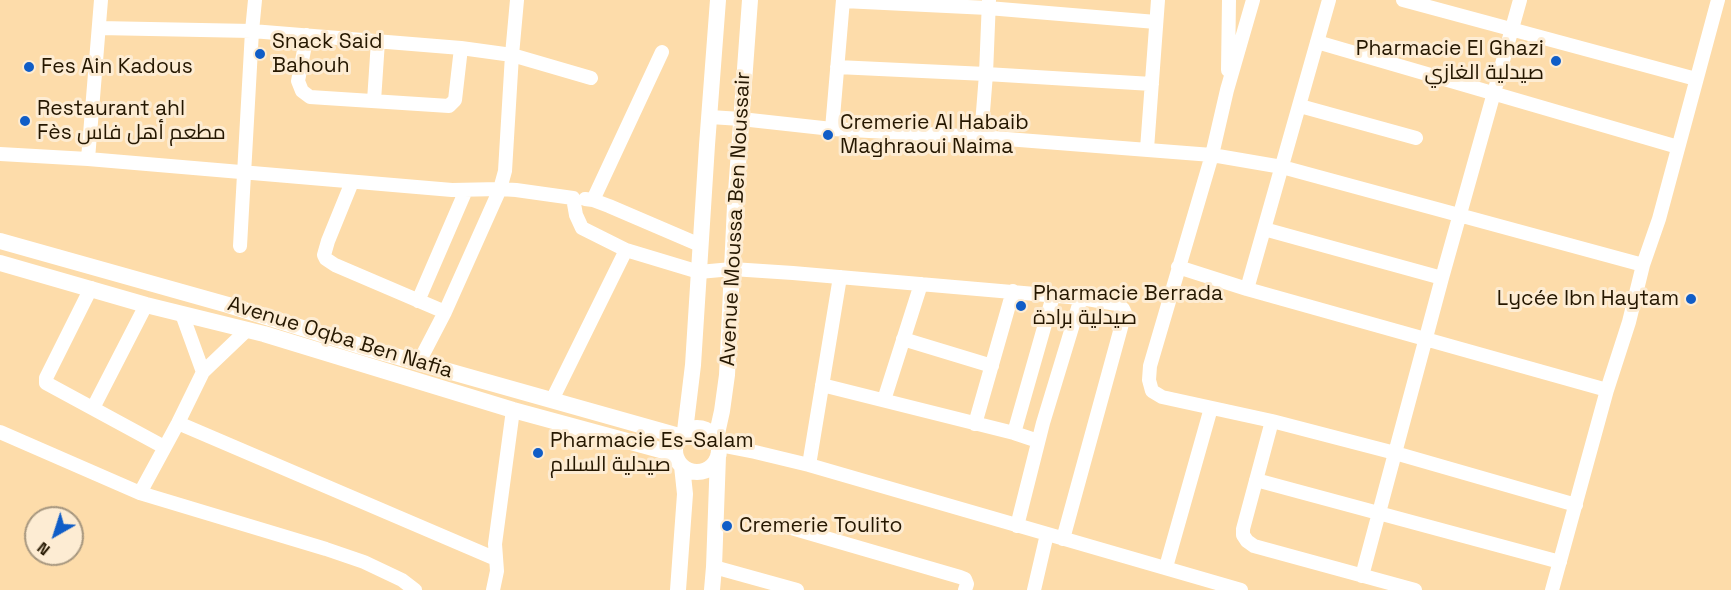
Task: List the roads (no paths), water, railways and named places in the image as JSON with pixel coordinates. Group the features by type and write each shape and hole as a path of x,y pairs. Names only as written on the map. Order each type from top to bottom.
{"street":[{"path":"88,159 101,0"},
{"path":"240,246 255,0"},
{"path":"419,362 445,312 500,189 504,171 517,0"},
{"name":"Avenue Moussa Ben Noussair","path":"682,434 693,365 718,0"},
{"name":"Avenue Moussa Ben Noussair","path":"712,590 718,447 727,375 750,0"},
{"path":"832,129 843,0 989,4 1156,22"},
{"path":"1147,149 1158,0"},
{"path":"1227,90 1229,0"},
{"path":"1253,0 1227,90 1212,155 1150,366 1149,380 1152,391 1162,397 1395,453 1576,505"},
{"path":"1247,289 1329,0"},
{"path":"1403,0 1696,79"},
{"path":"1362,576 1520,0"},
{"path":"1552,590 1607,390 1629,322 1643,265 1659,219 1718,0"},
{"path":"981,137 989,4"},
{"path":"99,28 252,31 461,48 512,56 591,78"},
{"path":"307,35 298,81 302,91 310,97 449,106 455,100 461,48"},
{"path":"374,101 378,41"},
{"path":"1317,42 1678,147"},
{"path":"593,200 662,51"},
{"path":"837,68 1152,84"},
{"path":"1300,106 1416,138"},
{"path":"710,117 832,129 981,137 1212,155 1282,167 1643,265"},
{"path":"0,154 466,190 516,190 593,200 700,245"},
{"path":"352,182 328,242 324,255 326,259 335,266 445,312"},
{"path":"418,301 466,190"},
{"path":"573,198 576,215 582,228 627,250 699,272 732,269 840,277 1013,291 1117,304 1125,313 1063,539"},
{"path":"1264,229 1442,278"},
{"name":"Avenue Oqba Ben Nafia","path":"0,240 228,304 370,349 682,434"},
{"path":"552,400 627,250"},
{"name":"Avenue Oqba Ben Nafia","path":"0,263 146,305 299,344 678,460"},
{"path":"1178,267 1247,289 1607,390"},
{"path":"809,465 840,277"},
{"path":"884,400 921,284"},
{"path":"91,288 46,378 46,383 164,447"},
{"path":"975,424 1013,291"},
{"path":"1014,433 1053,296"},
{"path":"1017,526 1038,441 1081,298"},
{"path":"93,408 146,305"},
{"path":"182,314 203,372"},
{"path":"140,493 203,372 247,330"},
{"path":"903,339 992,366"},
{"path":"822,385 1038,441"},
{"path":"1166,567 1211,408"},
{"path":"493,590 497,571 495,544 513,410"},
{"path":"1272,422 1243,529 1243,535 1247,541 1254,546 1415,590"},
{"path":"178,423 496,559"},
{"path":"678,460 688,470 702,471 709,468 718,447 711,433 698,428 682,434 675,448 685,495 678,590"},
{"path":"0,432 140,493 349,557 380,569 415,590"},
{"path":"718,447 756,452 809,465 1241,590"},
{"path":"1256,480 1560,562"},
{"path":"781,525 965,579 967,584 965,590"},
{"path":"1034,590 1047,534"},
{"path":"714,567 797,590"},
{"path":"1187,590 1191,575"}],"place":[{"name":"Snack Said Bahouh","path":"260,54"},
{"name":"Pharmacie El Ghazi صيدلية الغازي","path":"1556,61"},
{"name":"Fes Ain Kadous","path":"29,67"},
{"name":"Restaurant ahl Fès مطعم أهل فاس","path":"25,121"},
{"name":"Cremerie Al Habaib Maghraoui Naima","path":"828,135"},
{"name":"Lycée Ibn Haytam","path":"1691,299"},
{"name":"Pharmacie Berrada صيدلية برادة","path":"1021,306"},
{"name":"Pharmacie Es-Salam صيدلية السلام","path":"538,453"},
{"name":"Cremerie Toulito","path":"727,526"}]}
